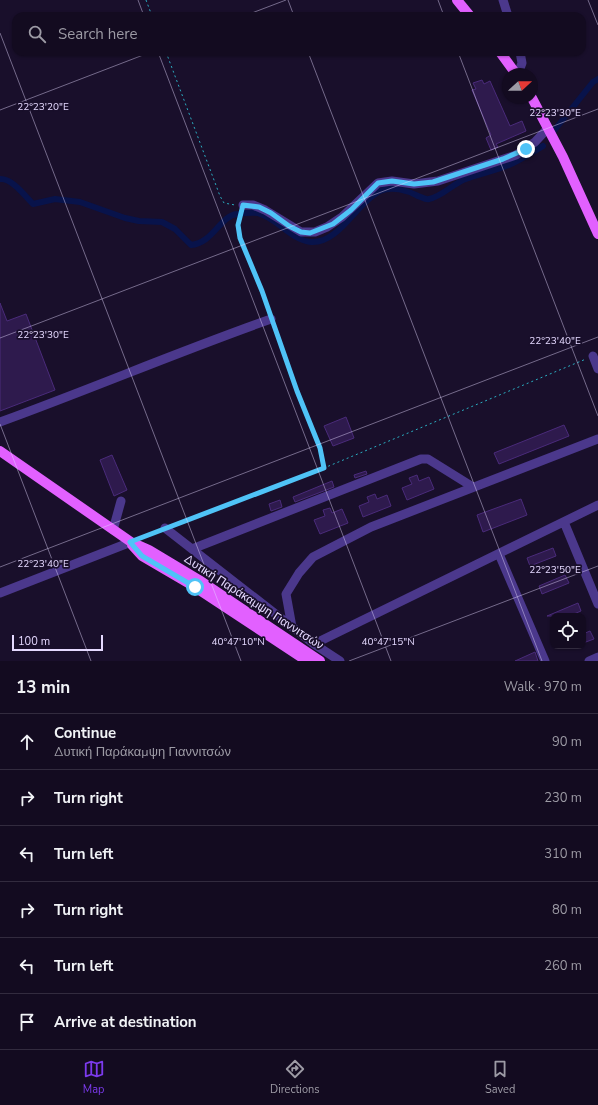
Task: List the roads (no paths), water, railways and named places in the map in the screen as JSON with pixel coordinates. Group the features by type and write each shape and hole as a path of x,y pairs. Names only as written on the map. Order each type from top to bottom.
{"main road":[{"path":"457,0 467,12"},
{"path":"506,56 513,68"},
{"path":"535,104 598,234"},
{"name":"Δυτική Παράκαμψη Γιαννιτσών","path":"0,451 130,542 149,550 199,580 320,661"},
{"name":"Δυτική Παράκαμψη Γιαννιτσών","path":"130,542 142,556 195,587 306,661"}],"street":[{"path":"503,0 507,12"},
{"path":"520,68 522,63 521,56"},
{"path":"243,205 253,205 265,210 301,232 315,232 327,227 342,217 378,183 392,181 414,184 440,180 516,154 535,142 548,128"},
{"path":"0,422 111,381 190,348 271,319"},
{"path":"593,356 598,369"},
{"path":"292,627 286,594 299,573 313,557 371,527 598,439"},
{"path":"192,549 421,459 428,460 472,487"},
{"path":"113,530 120,500"},
{"path":"314,644 598,505"},
{"path":"564,522 598,604"},
{"path":"165,528 314,644 340,661"},
{"path":"0,594 130,542"},
{"path":"499,554 545,661"},
{"path":"589,661 598,657"}],"waterway":[{"path":"553,132 593,82 598,79"},
{"path":"0,179 5,179 14,184 33,204 55,199 80,202 125,218 139,221 162,222 175,229 191,245 205,240 231,216 251,213 258,213 272,219 290,233 311,242 321,241 339,230 363,204 380,191 399,189 426,199 433,198 463,180 509,165 543,146"}]}
